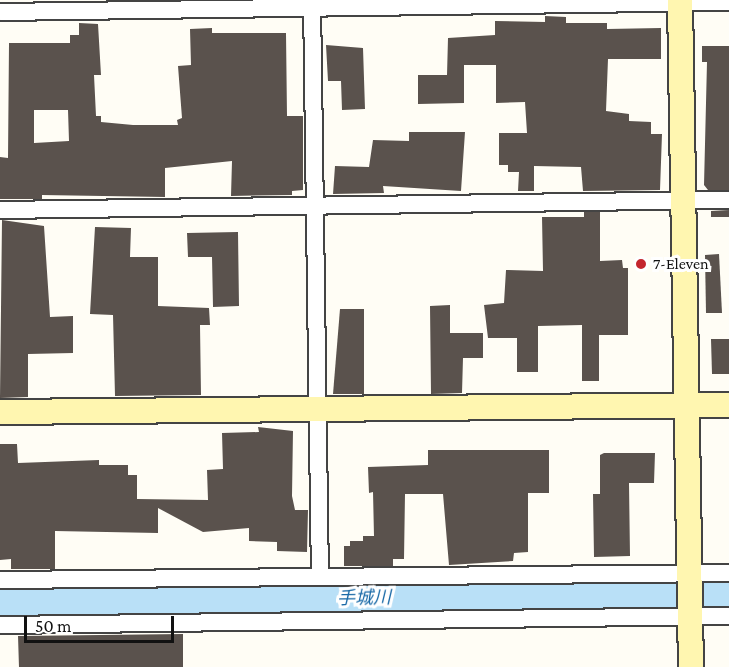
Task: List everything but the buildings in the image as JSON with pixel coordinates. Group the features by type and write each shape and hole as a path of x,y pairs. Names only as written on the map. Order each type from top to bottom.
{"street":[{"path":"680,2 691,667"},
{"path":"0,12 312,4 729,3"},
{"path":"312,4 320,577"},
{"path":"0,210 729,200"},
{"path":"0,412 729,405"},
{"path":"0,580 320,577 689,578 729,573"},
{"path":"0,625 689,612 729,616"}],"waterway":[{"name":"手城川","path":"0,602 729,594"}],"place":[{"name":"7-Eleven","path":"641,264"}]}
